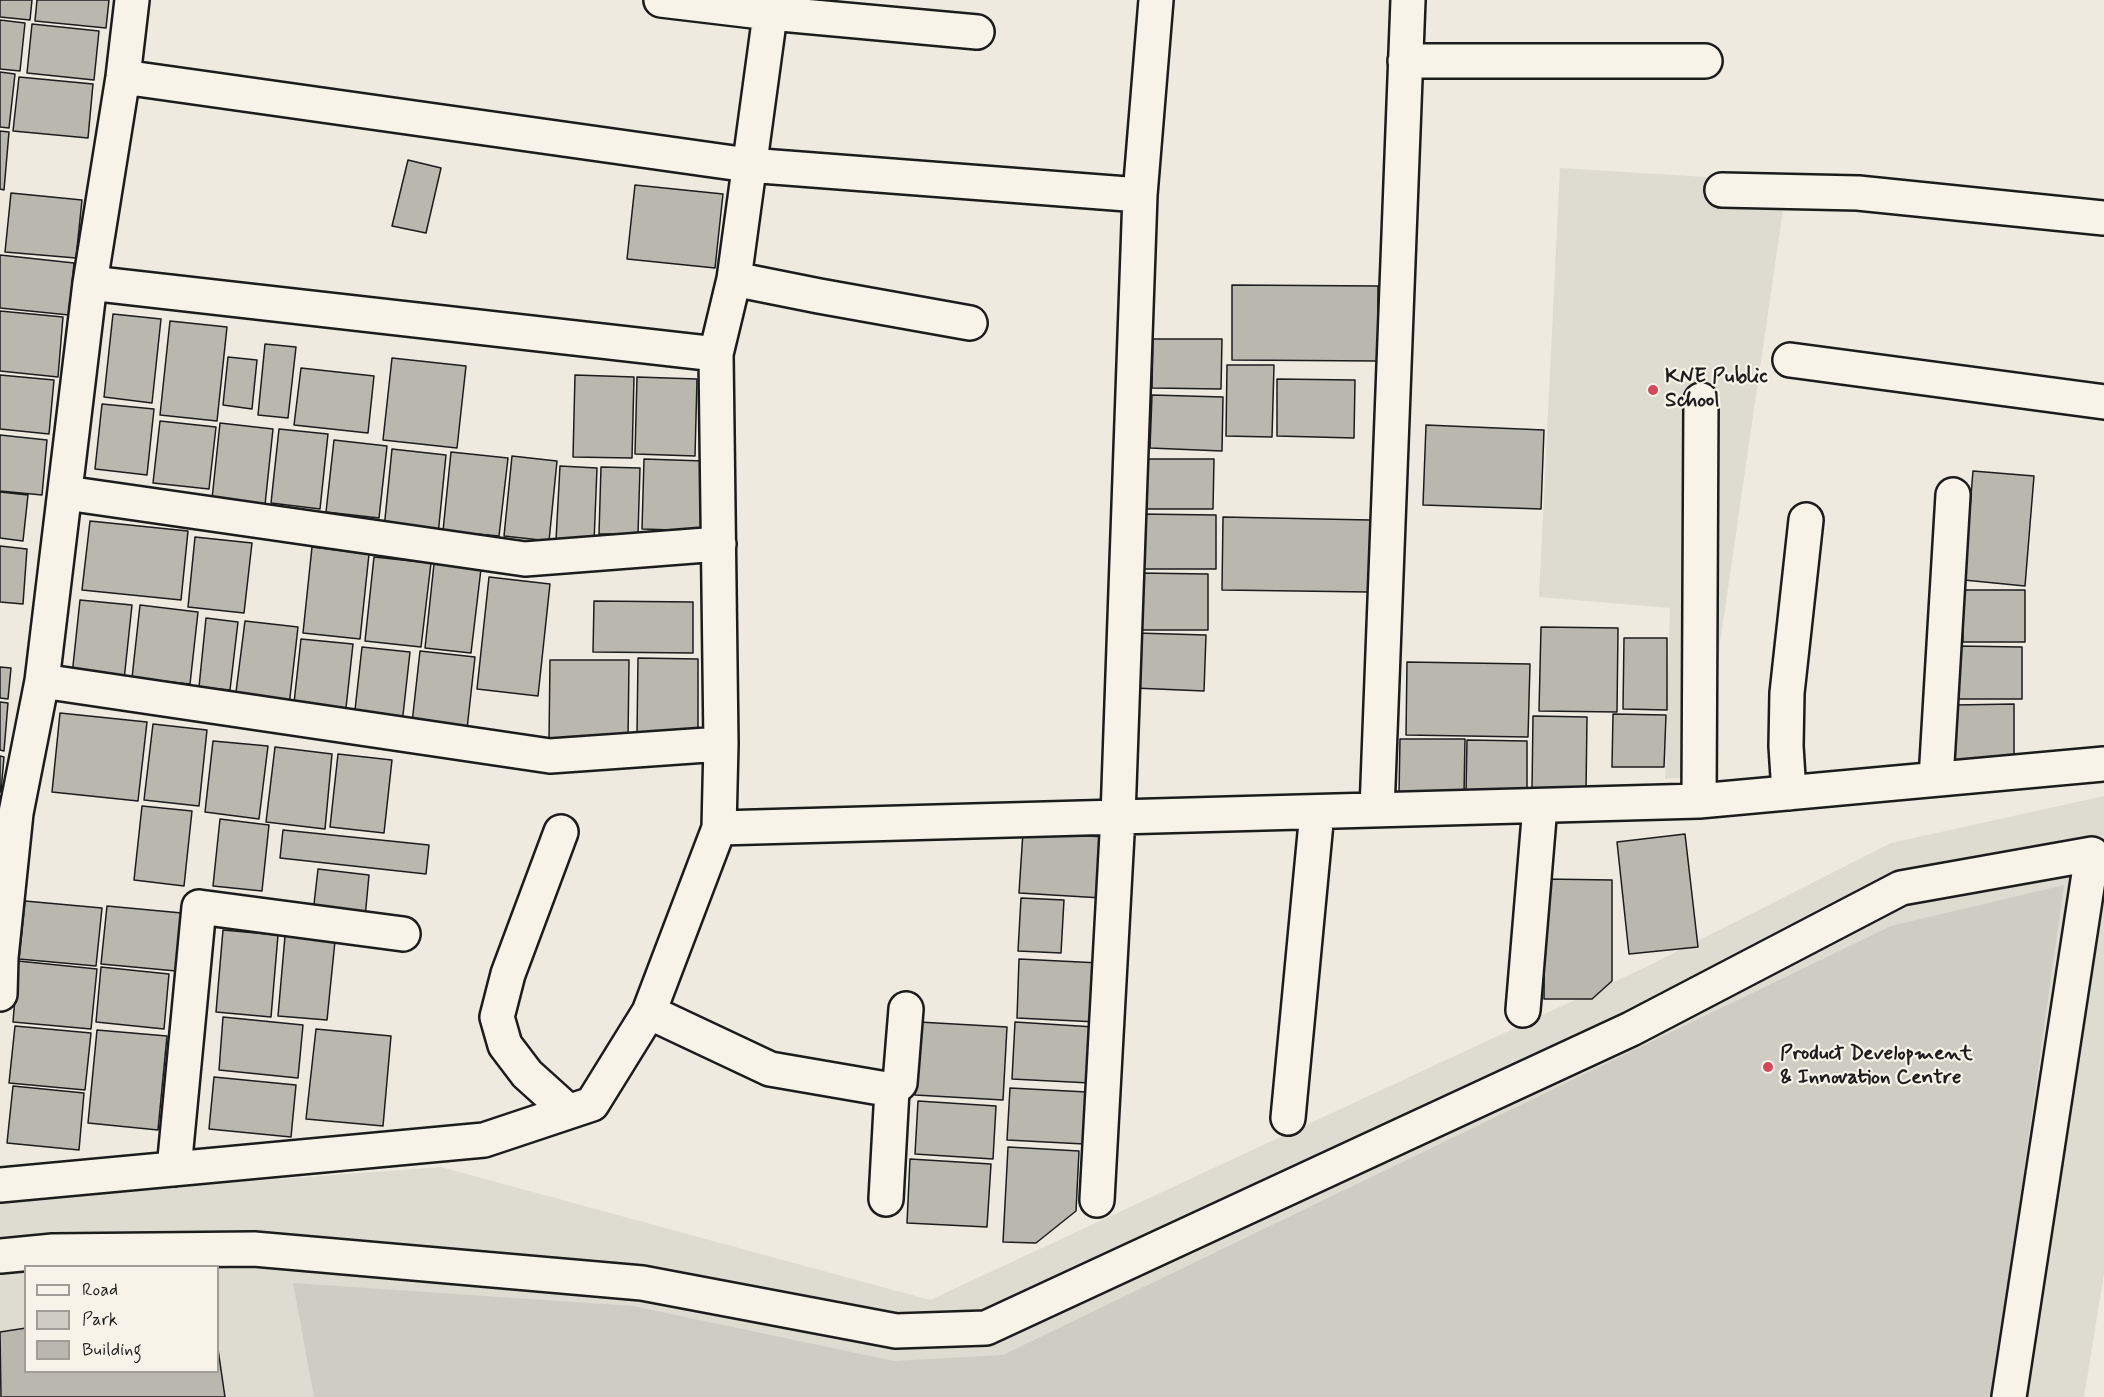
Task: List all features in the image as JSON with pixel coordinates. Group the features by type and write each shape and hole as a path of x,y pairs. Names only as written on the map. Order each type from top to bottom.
{"street":[{"path":"0,994 16,813 42,681 90,283 123,77 132,0"},
{"path":"661,0 771,6 977,32"},
{"path":"1098,1200 1118,816 1140,195 1155,0"},
{"path":"1377,810 1408,0"},
{"path":"0,1185 484,1140 592,1104 649,1012 719,828 720,544 716,354 734,279 771,6"},
{"path":"1405,61 1705,61"},
{"path":"123,77 748,165 1140,195"},
{"path":"1722,190 1858,192 2104,218"},
{"path":"734,279 970,323"},
{"path":"90,283 716,354"},
{"path":"1790,360 2104,402"},
{"path":"1699,801 1701,400"},
{"path":"66,493 525,559 720,544"},
{"path":"1936,779 1953,495"},
{"path":"1789,793 1786,746 1787,693 1806,520"},
{"path":"42,681 550,756 721,744"},
{"path":"719,828 1699,801 2104,765"},
{"path":"1522,1010 1540,806"},
{"path":"1288,1118 1317,812"},
{"path":"561,832 508,974 498,1017 504,1045 527,1074 568,1111"},
{"path":"0,1256 53,1251 254,1249 642,1283 896,1330 986,1328 1631,1029 1900,888 2092,854 2009,1397"},
{"path":"174,1169 199,907 403,933"},
{"path":"886,1199 892,1090 900,1083 906,1010"},
{"path":"649,1012 770,1069 892,1090"}],"shaded area":[{"name":"KNE Public School","path":"1560,168 1787,182 1720,643 1710,776 1665,779 1670,608 1539,597"},
{"name":"Product Development & Innovation Centre","path":"2104,796 2104,1274 2084,1397 0,1397 0,1200 441,1167 930,1300 1648,966 1891,843"}],"green space":[{"path":"2064,885 1992,1397 314,1397 293,1283 633,1306 894,1361 1003,1355 1891,926"}],"building":[{"path":"0,0 32,0 30,20 0,17"},
{"path":"37,0 109,0 106,28 35,21"},
{"path":"0,20 25,23 20,71 0,69"},
{"path":"32,24 99,31 94,80 27,73"},
{"path":"0,72 15,74 9,128 0,127"},
{"path":"19,77 93,84 88,138 13,131"},
{"path":"0,131 9,132 4,190 0,189"},
{"path":"408,160 441,168 426,233 392,226"},
{"path":"635,185 723,194 715,268 627,259"},
{"path":"11,193 82,200 76,258 5,252"},
{"path":"0,255 74,263 69,315 0,308"},
{"path":"1232,285 1378,286 1378,361 1232,360"},
{"path":"0,311 63,317 58,377 0,371"},
{"path":"113,314 161,319 152,403 104,397"},
{"path":"170,321 227,327 217,421 160,415"},
{"path":"1153,339 1222,339 1221,389 1152,388"},
{"path":"265,344 296,347 288,418 258,415"},
{"path":"228,357 257,360 252,409 223,405"},
{"path":"392,358 466,366 457,448 383,440"},
{"path":"1227,365 1274,365 1272,437 1226,436"},
{"path":"301,368 374,376 368,433 294,425"},
{"path":"0,375 54,380 49,434 0,429"},
{"path":"575,375 634,377 632,458 573,457"},
{"path":"637,377 697,379 695,456 635,454"},
{"path":"1277,379 1355,380 1354,438 1277,436"},
{"path":"1152,395 1223,397 1222,451 1150,448"},
{"path":"102,404 154,409 147,475 95,469"},
{"path":"160,421 216,427 209,489 153,483"},
{"path":"220,423 273,429 265,505 212,499"},
{"path":"1426,425 1544,430 1541,509 1423,505"},
{"path":"279,429 328,434 320,509 271,503"},
{"path":"0,435 47,440 42,495 0,491"},
{"path":"334,440 387,446 379,518 326,512"},
{"path":"392,449 446,455 438,535 384,529"},
{"path":"451,452 508,458 499,536 443,531"},
{"path":"512,456 557,461 549,541 504,536"},
{"path":"644,459 704,461 702,531 642,529"},
{"path":"1147,459 1214,459 1213,509 1147,509"},
{"path":"560,466 597,468 594,542 556,540"},
{"path":"601,467 640,468 638,534 599,534"},
{"path":"1973,471 2034,476 2025,586 1964,580"},
{"path":"0,492 28,495 23,541 0,538"},
{"path":"1139,514 1216,515 1216,569 1139,569"},
{"path":"1223,517 1370,520 1369,592 1222,590"},
{"path":"90,521 188,531 181,600 82,590"},
{"path":"195,537 252,543 244,613 188,607"},
{"path":"0,546 27,549 23,604 0,602"},
{"path":"312,547 369,554 360,639 303,633"},
{"path":"374,557 431,563 421,647 365,641"},
{"path":"434,564 481,569 471,653 425,648"},
{"path":"1139,573 1208,574 1208,630 1139,630"},
{"path":"489,577 550,584 538,696 477,689"},
{"path":"1963,590 2025,590 2025,642 1963,642"},
{"path":"80,600 132,605 124,680 72,675"},
{"path":"594,601 693,602 693,653 593,652"},
{"path":"140,605 198,612 190,684 132,678"},
{"path":"206,618 238,622 230,690 199,687"},
{"path":"245,621 298,627 289,706 235,700"},
{"path":"1541,627 1618,628 1617,712 1539,711"},
{"path":"1136,633 1206,635 1204,691 1134,688"},
{"path":"1624,638 1667,638 1667,710 1623,709"},
{"path":"301,639 353,644 346,708 294,703"},
{"path":"1956,646 2022,647 2022,699 1956,699"},
{"path":"362,647 410,652 402,724 354,719"},
{"path":"420,651 475,657 466,738 411,732"},
{"path":"638,658 698,659 698,734 637,734"},
{"path":"550,660 629,660 628,741 549,741"},
{"path":"1407,662 1530,664 1528,737 1406,735"},
{"path":"0,667 11,668 8,699 0,698"},
{"path":"0,702 8,703 4,751 0,750"},
{"path":"2014,704 2014,769 1954,769 1954,705"},
{"path":"60,713 147,722 138,801 52,792"},
{"path":"1613,714 1666,715 1664,767 1612,767"},
{"path":"1533,716 1587,717 1586,792 1532,790"},
{"path":"153,724 207,730 199,806 144,800"},
{"path":"1400,739 1465,739 1464,795 1399,794"},
{"path":"1467,740 1527,741 1527,792 1466,792"},
{"path":"213,741 268,746 259,819 205,812"},
{"path":"275,747 332,754 325,829 266,822"},
{"path":"338,754 392,760 384,833 330,827"},
{"path":"0,756 4,757 1,792 0,792"},
{"path":"142,806 192,811 184,886 134,880"},
{"path":"220,819 269,825 262,891 213,886"},
{"path":"283,830 429,845 426,874 280,858"},
{"path":"1023,832 1105,837 1102,898 1019,893"},
{"path":"1685,834 1698,947 1629,954 1617,842"},
{"path":"318,869 369,875 365,918 313,913"},
{"path":"1545,879 1612,880 1612,981 1592,999 1544,999"},
{"path":"1021,898 1064,900 1061,953 1018,951"},
{"path":"25,901 102,908 96,966 19,959"},
{"path":"107,906 182,913 176,971 101,964"},
{"path":"223,930 278,935 271,1017 216,1012"},
{"path":"285,936 335,941 327,1020 278,1016"},
{"path":"1019,959 1100,963 1097,1022 1017,1018"},
{"path":"18,961 97,969 91,1029 13,1022"},
{"path":"101,967 169,974 164,1029 96,1022"},
{"path":"223,1017 303,1025 298,1078 219,1070"},
{"path":"919,1022 1007,1027 1003,1100 915,1095"},
{"path":"1015,1022 1094,1027 1090,1083 1012,1079"},
{"path":"15,1026 91,1033 85,1090 9,1083"},
{"path":"316,1029 391,1036 383,1126 306,1119"},
{"path":"97,1030 167,1036 158,1130 88,1123"},
{"path":"214,1077 296,1085 291,1137 209,1129"},
{"path":"13,1086 84,1093 79,1150 7,1143"},
{"path":"1010,1088 1087,1092 1084,1144 1007,1140"},
{"path":"918,1101 996,1106 993,1159 915,1154"},
{"path":"1008,1147 1079,1151 1076,1211 1036,1243 1003,1242"},
{"path":"910,1159 991,1164 987,1227 907,1223"},
{"path":"24,1328 24,1373 219,1373 219,1356 225,1397 1,1397 0,1332"}],"place":[{"name":"KNE Public School","path":"1653,390"},
{"name":"Product Development & Innovation Centre","path":"1768,1067"}]}
